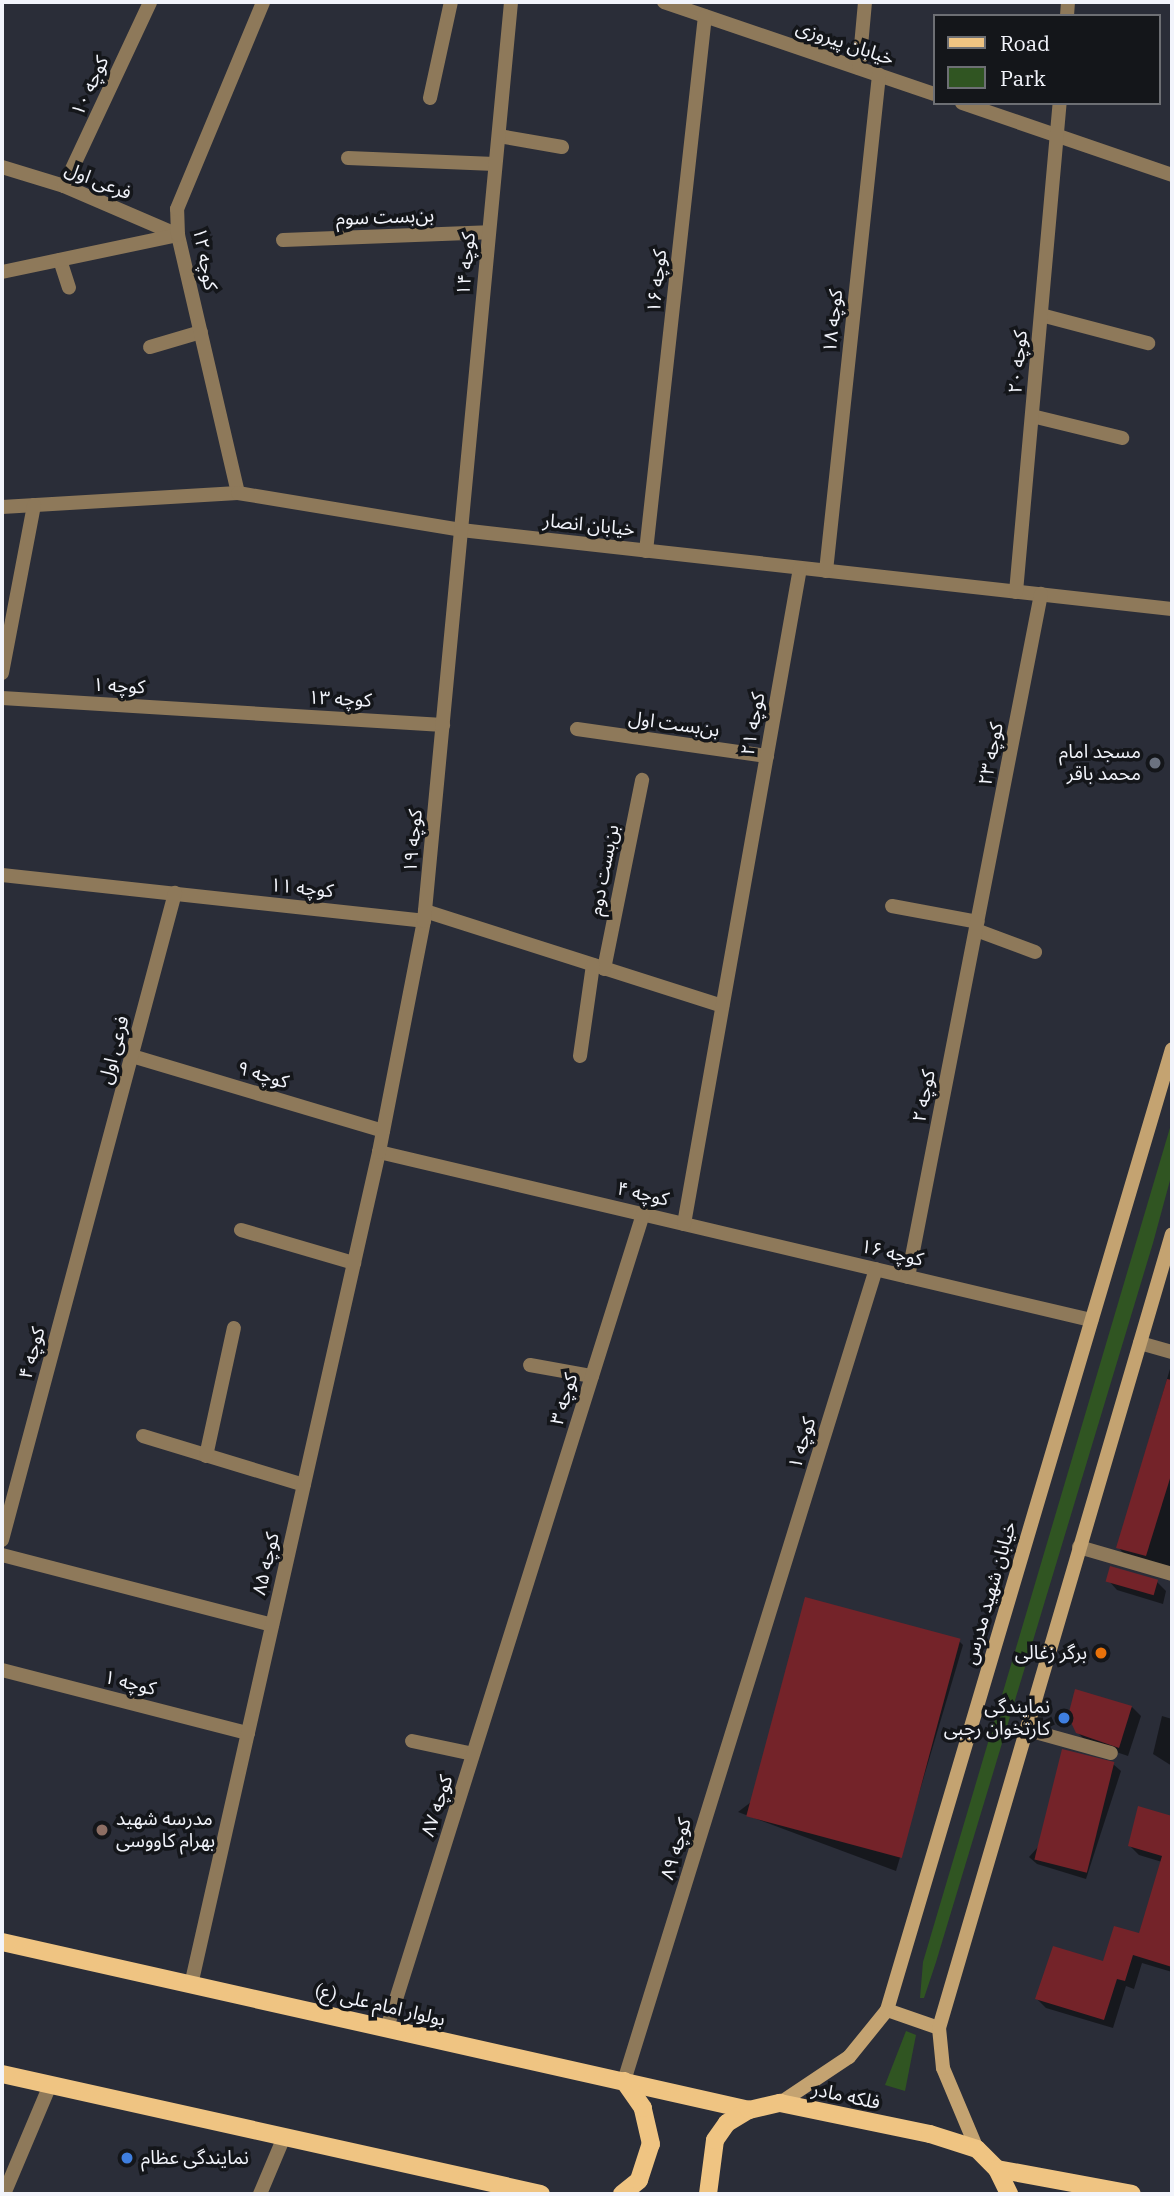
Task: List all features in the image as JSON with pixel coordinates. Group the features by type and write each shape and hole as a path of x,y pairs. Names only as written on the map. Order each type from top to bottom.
{"main road":[{"name":"خیابان شهید مدرس","path":"780,2103 849,2057 887,2010 1172,1049"},
{"path":"977,2149 943,2068 939,2028 1172,1234"},
{"name":"بولوار امام علی (ع)","path":"2,1942 749,2110"},
{"path":"887,2010 939,2028"},
{"path":"2,2074 541,2194"},
{"path":"622,2194 639,2180 651,2144 643,2108 624,2081"},
{"name":"فلکه مادر","path":"708,2194 715,2140 727,2123 749,2110 780,2103 930,2134 977,2149 997,2169 1009,2194"},
{"path":"997,2169 1132,2194"}],"street":[{"name":"کوچه ۱۰","path":"64,186 150,2"},
{"name":"کوچه ۱۲","path":"238,493 178,236 177,209 263,2"},
{"path":"430,99 451,2"},
{"name":"کوچه ۱۴","path":"461,530 511,2"},
{"name":"خیابان پیروزی","path":"664,2 932,93"},
{"path":"859,68 865,2"},
{"name":"کوچه ۱۶","path":"646,551 705,16"},
{"name":"کوچه ۱۸","path":"826,571 879,75"},
{"path":"968,105 1172,175"},
{"name":"کوچه ۲۰","path":"1016,592 1060,105"},
{"path":"499,136 562,147"},
{"path":"348,158 495,164"},
{"name":"فرعی اول","path":"2,167 64,186 178,236"},
{"name":"بن‌بست سوم","path":"283,240 488,232"},
{"path":"2,272 178,236"},
{"path":"60,260 69,288"},
{"path":"1041,315 1148,343"},
{"path":"150,347 201,332"},
{"path":"1032,416 1122,438"},
{"name":"خیابان انصار","path":"2,507 238,493 461,530 1172,609"},
{"path":"2,673 34,505"},
{"name":"کوچه ۱۹","path":"379,1152 425,916 461,530"},
{"name":"کوچه ۲۱","path":"744,886 800,568"},
{"name":"کوچه ۲۳","path":"977,926 1041,594"},
{"name":"کوچه ۱","path":"2,698 234,712"},
{"name":"کوچه ۱۳","path":"234,712 443,725"},
{"name":"بن‌بست اول","path":"577,729 767,756"},
{"name":"بن‌بست دوم","path":"598,967 642,780"},
{"path":"2,875 175,894"},
{"name":"کوچه ۴","path":"379,1152 684,1224 744,886"},
{"name":"فرعی اول","path":"89,1216 175,894"},
{"name":"کوچه ۱۱","path":"175,894 425,916"},
{"path":"892,906 977,926 1035,952"},
{"path":"425,916 722,1006"},
{"name":"کوچه ۲","path":"908,1277 977,926"},
{"path":"580,1056 598,967"},
{"name":"کوچه ۹","path":"132,1056 383,1131"},
{"name":"کوچه ۸۵","path":"191,1985 379,1152"},
{"name":"کوچه ۳","path":"523,1595 643,1214"},
{"name":"کوچه ۴","path":"2,1539 89,1216"},
{"name":"کوچه ۱۶","path":"684,1224 1091,1320"},
{"path":"242,1230 354,1263"},
{"name":"کوچه ۱","path":"764,1629 876,1269"},
{"path":"206,1455 234,1328"},
{"path":"1140,1343 1172,1352"},
{"path":"530,1365 592,1376"},
{"path":"143,1436 304,1485"},
{"path":"1079,1547 1172,1574"},
{"path":"2,1555 272,1625"},
{"name":"کوچه ۸۷","path":"387,2028 523,1595"},
{"name":"کوچه ۸۹","path":"624,2081 764,1629"},
{"name":"کوچه ۱","path":"2,1670 248,1733"},
{"path":"1028,1730 1111,1753"},
{"path":"412,1741 473,1754"},
{"path":"4,2194 50,2085"},
{"path":"260,2194 284,2137"}],"green space":[{"path":"1172,1121 1172,1173 1153,1243 936,1962 924,1998 920,1998 923,1962"},
{"path":"906,2031 916,2035 905,2091 885,2085"}],"building":[{"path":"1167,1379 1172,1380 1172,1472 1146,1556 1116,1548"},
{"path":"1110,1566 1158,1580 1154,1595 1106,1581"},
{"path":"805,1597 961,1639 902,1858 746,1816"},
{"path":"1075,1689 1132,1706 1119,1748 1076,1733 1068,1716"},
{"path":"1062,1749 1114,1762 1087,1873 1034,1860"},
{"path":"1138,1806 1172,1816 1172,1967 1133,1955 1125,1981 1117,1979 1104,2020 1035,1999 1053,1946 1103,1961 1114,1926 1139,1933 1162,1856 1128,1846"}],"place":[{"name":"مسجد امام محمد باقر","path":"1155,763"},
{"name":"برگر زغالی","path":"1101,1653"},
{"name":"نمایندگی کارتخوان رجبی","path":"1064,1718"},
{"name":"مدرسه شهید بهرام کاووسی","path":"102,1830"},
{"name":"نمایندگی عظام","path":"127,2158"}]}
